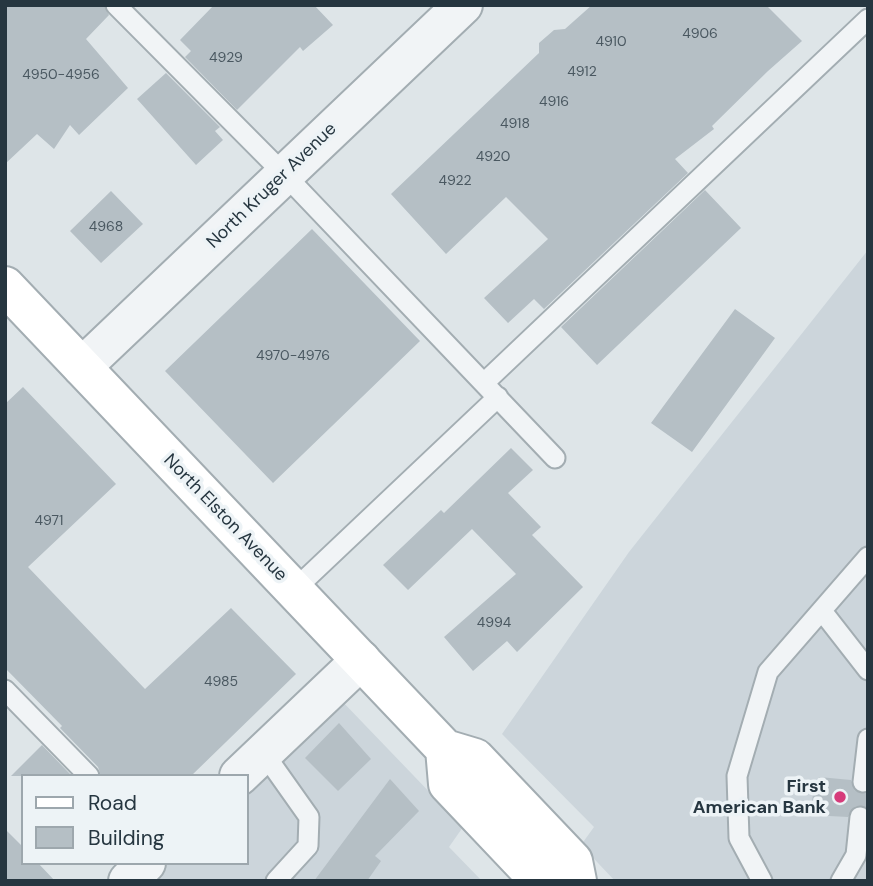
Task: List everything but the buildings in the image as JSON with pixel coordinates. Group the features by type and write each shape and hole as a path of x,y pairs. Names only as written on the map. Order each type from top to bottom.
{"main road":[{"name":"North Elston Avenue","path":"5,286 445,749 475,758 573,861 578,881"},
{"path":"445,749 448,784 540,881"}],"street":[{"name":"North Kruger Avenue","path":"82,368 463,5"},
{"path":"251,764 361,660"},
{"path":"128,881 144,865"}],"lane":[{"path":"116,5 285,175 555,458"},
{"path":"294,590 491,390 868,19"},
{"path":"762,881 739,838 737,776 768,672 867,561"},
{"path":"822,611 868,670"},
{"path":"5,690 87,774"},
{"path":"863,782 868,739"},
{"path":"251,764 309,817 308,846 276,881"},
{"path":"841,881 856,855 860,817"}],"shaded area":[{"path":"868,250 868,881 615,881 581,845 594,827 502,734 629,552"},
{"path":"339,698 463,827 449,847 482,881 147,881 163,865 248,865 248,785"}],"place":[{"name":"First American Bank","path":"840,797"}]}
